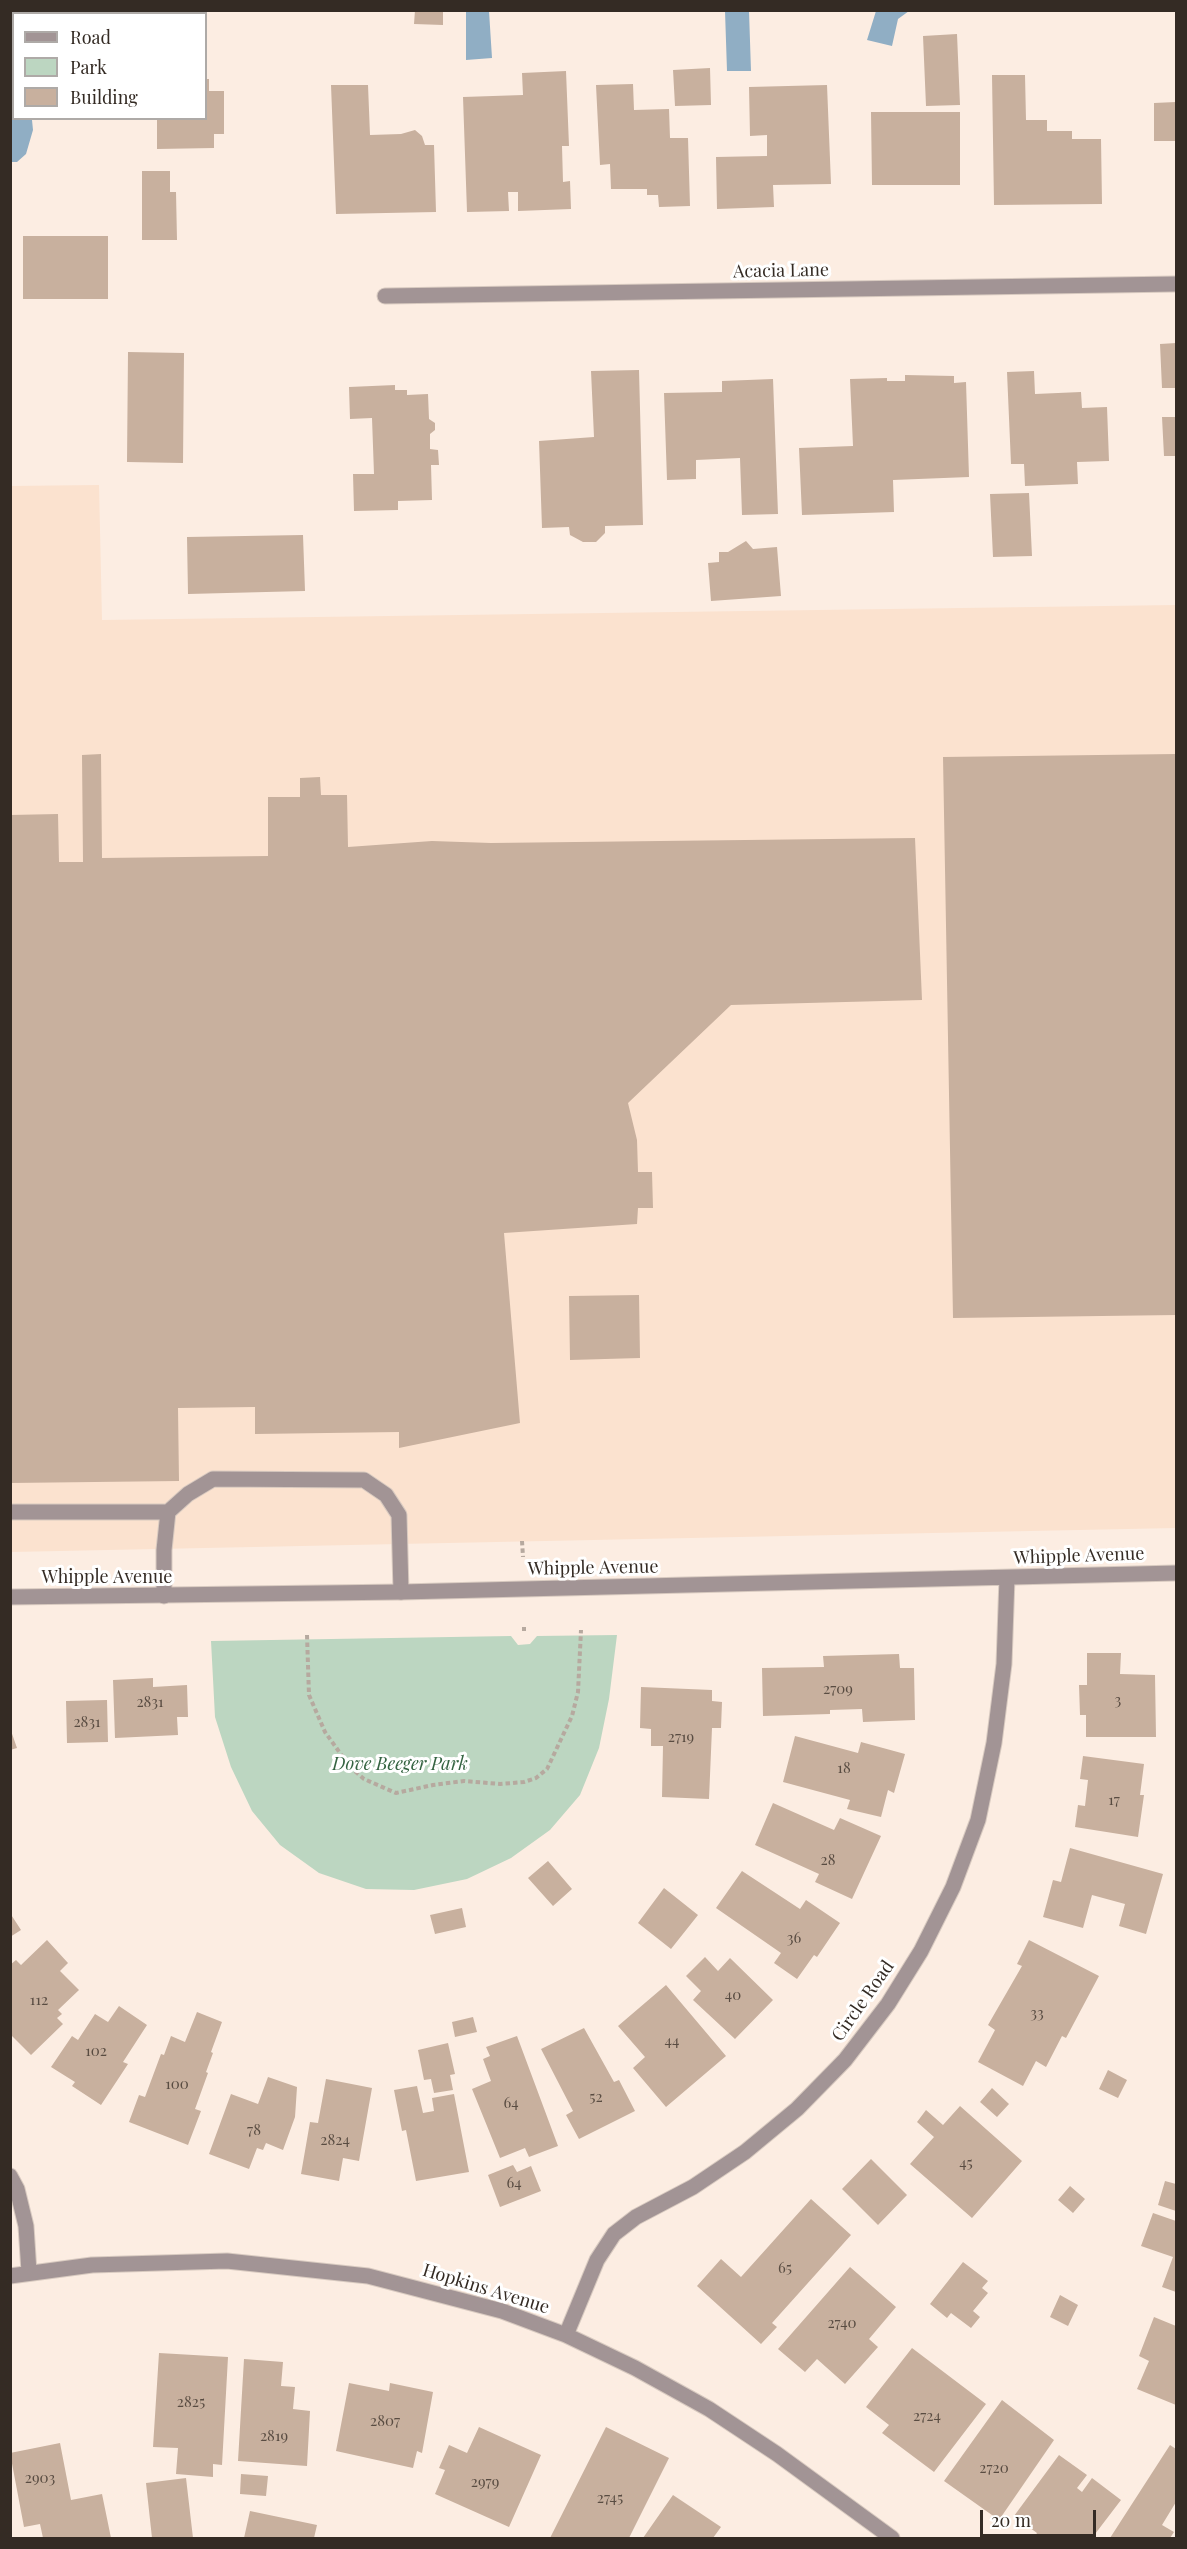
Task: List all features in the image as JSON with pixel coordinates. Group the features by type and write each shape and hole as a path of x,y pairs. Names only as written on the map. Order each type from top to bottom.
{"street":[{"name":"Acacia Lane","path":"385,296 1176,284"},
{"path":"10,1512 168,1512 188,1494 213,1479 364,1480 386,1495 399,1515 401,1592"},
{"path":"164,1596 164,1550 168,1512"},
{"name":"Whipple Avenue","path":"10,1597 401,1592 1176,1573"},
{"name":"Circle Road","path":"566,2335 597,2260 614,2234 636,2217 693,2187 736,2158 797,2109 845,2060 888,2004 921,1950 953,1887 980,1809 994,1743 1001,1686 1007,1578"},
{"path":"10,2176 17,2189 26,2226 29,2272"},
{"name":"Hopkins Avenue","path":"10,2276 92,2265 216,2261 303,2267 368,2276 502,2311 566,2335 636,2368 708,2409 777,2454 892,2538"}],"path":[{"path":"522,1541 523,1557"},
{"path":"307,1635 309,1695 324,1732 350,1767 364,1779 396,1792 464,1781 500,1784 524,1782 536,1778 548,1769 568,1724 578,1692 581,1630"}],"shaded area":[{"path":"99,485 102,620 1176,605 1176,1528 11,1552 10,486"}],"green space":[{"name":"Dove Beeger Park","path":"617,1635 609,1699 599,1748 580,1795 550,1830 511,1858 467,1879 414,1890 366,1889 319,1873 280,1845 252,1811 231,1767 215,1717 211,1641 511,1636 518,1645 530,1644 537,1636"}],"water":[{"path":"466,11 489,11 492,58 466,60"},
{"path":"725,11 749,11 751,71 727,71"},
{"path":"876,11 909,11 898,19 892,46 867,40"},
{"path":"12,115 12,120 32,120 33,130 26,154 17,162 11,162 10,117"}],"building":[{"path":"10,10 41,10 42,12 12,12 12,54 10,54"},
{"path":"143,10 171,10 171,12 144,12"},
{"path":"415,10 443,10 443,25 414,24"},
{"path":"957,34 960,105 926,106 923,36"},
{"path":"710,68 711,105 675,106 673,70"},
{"path":"566,71 569,146 562,146 563,182 570,181 571,209 518,211 518,192 508,192 509,211 467,212 463,97 523,95 522,73"},
{"path":"992,75 1025,75 1026,120 1047,120 1047,131 1072,131 1072,139 1101,139 1102,204 994,205"},
{"path":"207,79 209,79 209,91 224,91 224,134 214,134 214,148 157,149 157,120 207,120"},
{"path":"633,84 634,110 669,109 670,138 688,138 690,206 659,207 658,195 647,195 647,189 611,189 610,164 600,165 596,85"},
{"path":"331,85 368,85 370,135 401,134 415,130 422,136 425,145 434,145 436,212 336,214"},
{"path":"827,85 831,184 773,185 774,207 717,209 716,157 767,156 767,135 750,136 749,87"},
{"path":"1176,102 1176,141 1154,141 1154,103"},
{"path":"871,112 960,112 960,185 872,185"},
{"path":"142,171 170,171 170,192 176,192 177,240 142,240"},
{"path":"23,236 108,236 108,299 23,299"},
{"path":"1176,343 1176,388 1162,388 1160,344"},
{"path":"128,352 184,353 183,463 127,462"},
{"path":"639,370 643,525 605,526 605,533 596,542 583,542 570,535 569,527 542,528 539,441 594,437 591,371"},
{"path":"1034,371 1035,394 1081,392 1082,408 1107,407 1109,461 1077,462 1078,484 1025,486 1024,464 1011,464 1007,372"},
{"path":"905,375 954,376 954,383 966,382 969,477 893,480 894,512 802,515 799,448 853,446 850,379 887,378 887,381 905,381"},
{"path":"773,379 778,514 742,515 740,458 696,460 696,479 667,480 664,393 722,392 722,381"},
{"path":"395,385 395,390 407,390 407,395 428,394 429,419 435,423 435,430 430,434 430,449 438,450 439,465 431,465 432,500 398,501 398,510 354,511 353,474 374,474 372,418 350,419 349,387"},
{"path":"1162,417 1176,417 1176,456 1164,456"},
{"path":"1029,493 1032,556 993,557 990,494"},
{"path":"303,535 305,591 188,594 187,537"},
{"path":"746,541 753,549 777,547 781,596 711,601 708,563 719,562 719,552 728,552"},
{"path":"101,754 102,858 268,856 268,797 300,797 300,778 320,777 321,795 347,795 348,847 432,841 491,843 915,838 922,1000 731,1005 628,1103 637,1140 638,1172 652,1172 653,1208 638,1208 637,1224 504,1233 520,1423 399,1448 399,1432 255,1434 255,1407 178,1408 179,1481 10,1483 10,815 58,814 59,862 83,862 82,755"},
{"path":"1176,754 1176,1315 953,1318 943,757"},
{"path":"639,1295 640,1358 570,1360 569,1296"},
{"path":"1087,1653 1121,1653 1120,1674 1155,1675 1156,1737 1086,1737 1086,1715 1080,1715 1079,1685 1087,1685"},
{"path":"899,1654 900,1668 914,1668 915,1720 863,1722 862,1709 830,1710 830,1714 763,1716 762,1668 824,1667 823,1656"},
{"path":"153,1678 153,1687 187,1685 188,1717 177,1717 178,1735 115,1738 113,1680"},
{"path":"641,1687 712,1690 712,1701 722,1702 721,1728 712,1728 709,1799 662,1797 663,1746 651,1746 651,1729 640,1728"},
{"path":"107,1700 108,1742 67,1743 66,1701"},
{"path":"10,1728 17,1748 10,1750"},
{"path":"795,1736 858,1753 861,1742 905,1754 894,1793 888,1790 881,1817 847,1809 850,1800 783,1782"},
{"path":"1083,1756 1144,1764 1140,1795 1144,1795 1138,1837 1075,1827 1078,1805 1085,1806 1088,1780 1080,1779"},
{"path":"773,1803 834,1830 840,1818 881,1836 852,1899 815,1882 819,1874 755,1845"},
{"path":"1070,1848 1163,1874 1146,1934 1119,1926 1125,1904 1092,1895 1083,1928 1043,1917 1053,1880 1061,1882"},
{"path":"548,1861 572,1889 553,1906 528,1878"},
{"path":"742,1871 800,1909 806,1900 840,1923 817,1957 814,1955 797,1979 774,1963 781,1953 716,1908"},
{"path":"664,1888 698,1915 671,1949 638,1923"},
{"path":"462,1908 466,1927 435,1934 430,1915"},
{"path":"10,1913 21,1930 10,1937"},
{"path":"47,1940 68,1963 60,1971 79,1990 58,2010 62,2014 57,2018 63,2024 31,2055 10,2034 10,1965 16,1960 21,1965"},
{"path":"1029,1940 1099,1976 1066,2038 1062,2036 1046,2067 1036,2061 1023,2086 978,2062 995,2030 988,2025 1022,1966 1017,1964"},
{"path":"705,1957 718,1971 730,1958 773,2000 735,2039 693,2000 701,1991 686,1976"},
{"path":"666,1985 726,2056 666,2107 633,2068 645,2057 618,2026"},
{"path":"119,2006 147,2025 123,2062 128,2064 101,2105 72,2086 75,2082 51,2067 72,2036 78,2040 95,2014 108,2022"},
{"path":"197,2012 222,2022 195,2109 201,2111 188,2145 129,2122 139,2095 145,2097 161,2054 164,2055 171,2036 185,2042"},
{"path":"473,2017 477,2032 455,2037 452,2022"},
{"path":"584,2028 614,2082 619,2080 635,2111 579,2139 566,2115 573,2111 541,2049"},
{"path":"517,2036 558,2146 529,2157 525,2148 500,2158 472,2089 491,2081 483,2059 490,2056 486,2047"},
{"path":"448,2043 455,2074 450,2075 453,2090 434,2093 431,2079 424,2080 418,2050"},
{"path":"1108,2070 1127,2080 1118,2098 1099,2089"},
{"path":"268,2077 297,2087 295,2117 283,2150 266,2143 263,2150 257,2148 249,2169 209,2154 231,2094 258,2104"},
{"path":"326,2079 372,2088 359,2161 343,2158 339,2181 301,2174 310,2122 318,2123"},
{"path":"417,2086 423,2113 434,2111 432,2098 454,2094 469,2172 416,2181 406,2130 402,2131 394,2090"},
{"path":"992,2088 1009,2104 997,2117 980,2102"},
{"path":"960,2106 1022,2161 972,2218 910,2164 934,2137 917,2122 926,2110 943,2125"},
{"path":"871,2159 907,2195 878,2225 842,2189"},
{"path":"513,2165 517,2172 531,2166 541,2191 500,2207 488,2175"},
{"path":"1165,2181 1176,2184 1176,2211 1158,2205"},
{"path":"1070,2186 1085,2199 1073,2213 1058,2200"},
{"path":"811,2199 851,2235 772,2323 777,2327 761,2344 697,2286 721,2259 741,2277"},
{"path":"1153,2213 1176,2221 1176,2292 1162,2287 1173,2257 1141,2246"},
{"path":"963,2262 988,2281 982,2288 988,2293 973,2311 980,2317 971,2328 951,2313 947,2318 930,2304"},
{"path":"850,2267 896,2307 869,2339 878,2347 845,2384 817,2359 805,2372 778,2349"},
{"path":"1060,2295 1078,2305 1068,2326 1050,2317"},
{"path":"1154,2317 1176,2326 1176,2405 1137,2389 1149,2361 1139,2356"},
{"path":"912,2348 986,2404 934,2472 882,2433 889,2425 866,2407"},
{"path":"159,2353 228,2357 222,2465 213,2464 213,2477 176,2474 178,2448 153,2447"},
{"path":"244,2359 283,2362 281,2386 295,2387 293,2409 310,2411 307,2466 238,2461"},
{"path":"349,2383 389,2391 390,2383 433,2392 422,2453 417,2451 413,2468 336,2451"},
{"path":"1002,2400 1054,2440 999,2520 944,2481"},
{"path":"479,2427 541,2455 509,2527 435,2494 445,2470 439,2468 449,2445 467,2453"},
{"path":"606,2427 669,2458 629,2538 550,2538"},
{"path":"60,2443 71,2500 102,2494 111,2538 43,2538 40,2524 24,2527 10,2453"},
{"path":"1170,2445 1176,2449 1176,2502 1162,2525 1174,2532 1170,2538 1110,2538"},
{"path":"1059,2455 1087,2475 1077,2488 1082,2492 1092,2478 1121,2500 1092,2538 1034,2538 1037,2533 1014,2516"},
{"path":"241,2474 268,2476 266,2496 240,2494"},
{"path":"186,2478 193,2538 152,2538 146,2483"},
{"path":"673,2495 721,2527 713,2538 643,2538"},
{"path":"250,2511 317,2525 314,2538 244,2538"}]}
